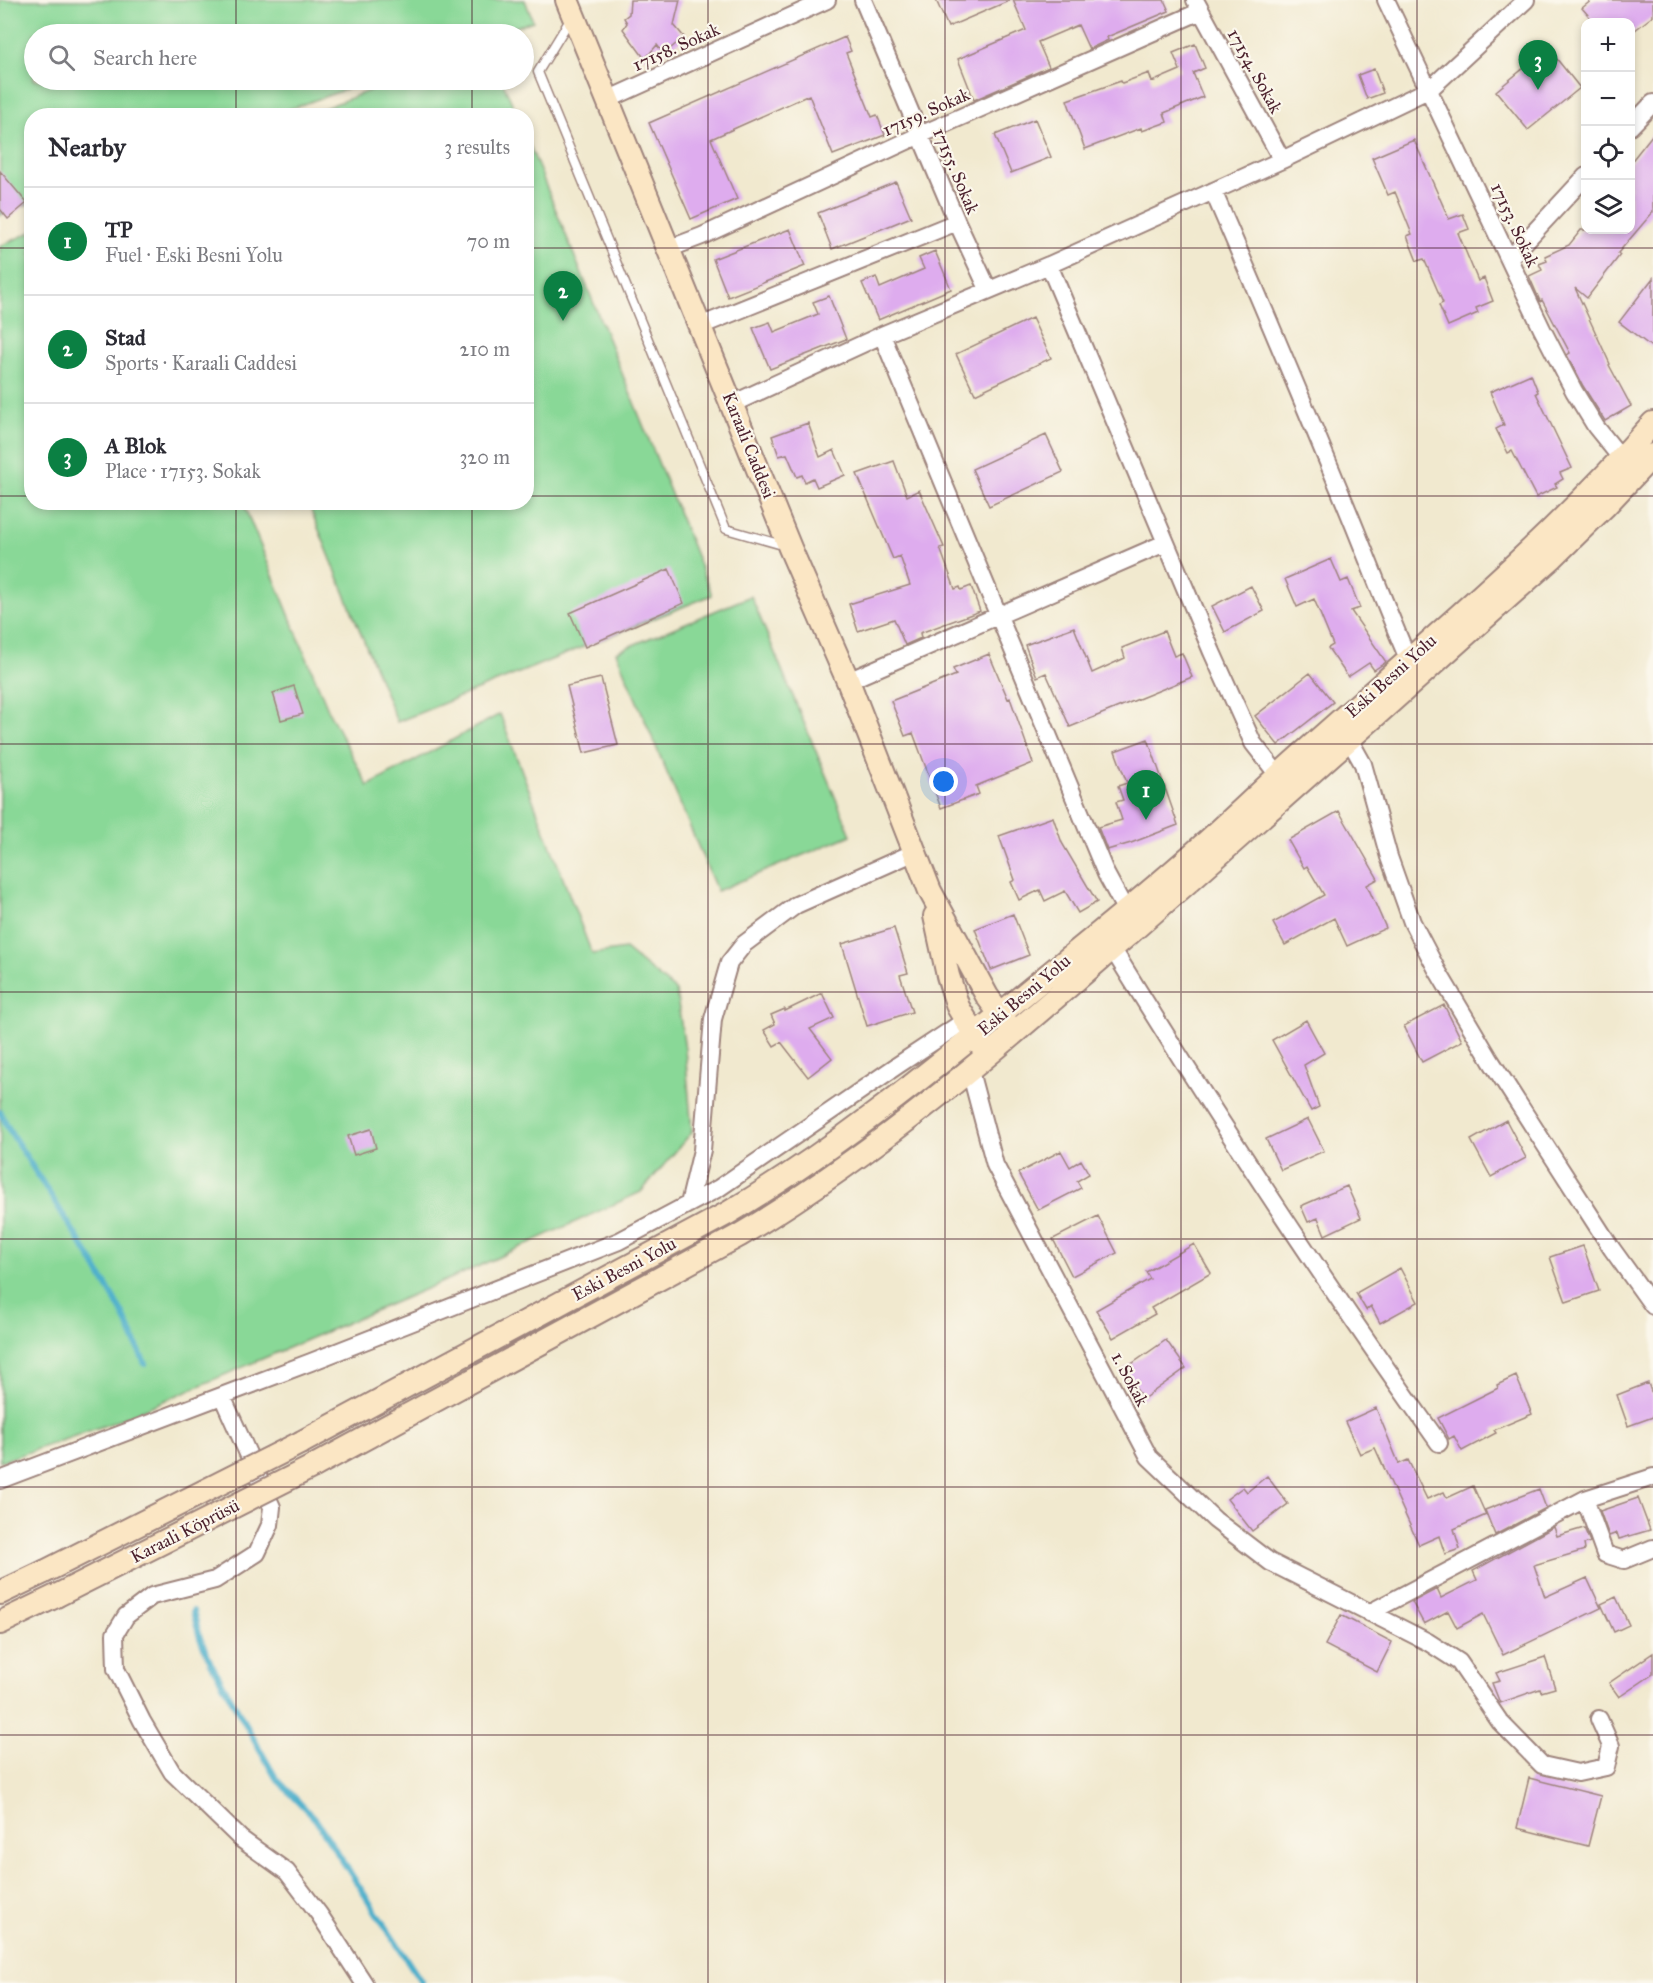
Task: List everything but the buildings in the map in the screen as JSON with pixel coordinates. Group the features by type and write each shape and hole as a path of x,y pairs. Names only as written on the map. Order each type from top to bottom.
{"main road":[{"name":"Karaali Caddesi","path":"570,8 790,548 848,681 930,891"},
{"name":"Eski Besni Yolu","path":"302,1442 679,1240 755,1197 836,1143 970,1028 1000,1014 1202,846 1409,661 1572,509 1653,423"},
{"name":"Eski Besni Yolu","path":"314,1466 702,1257 778,1213 851,1164 988,1057 1349,739 1552,557 1653,455"},
{"path":"930,891 987,996 1014,1034"},
{"path":"930,891 948,976 958,1007 988,1057"},
{"name":"Karaali Köprüsü","path":"0,1593 302,1442"},
{"name":"Karaali Köprüsü","path":"0,1623 314,1466"}],"street":[{"name":"17158. Sokak","path":"607,100 827,0"},
{"name":"17155. Sokak","path":"863,0 957,222 988,289"},
{"name":"17153. Sokak","path":"1386,0 1542,329 1574,391 1596,427 1621,458"},
{"path":"732,404 882,335 1049,265 1282,160 1430,89 1526,0"},
{"name":"17159. Sokak","path":"668,249 702,236 1198,5"},
{"name":"17154. Sokak","path":"1198,5 1282,160"},
{"path":"1631,126 1653,103"},
{"path":"1510,258 1582,180"},
{"path":"1213,191 1269,319 1375,583 1409,661"},
{"path":"700,326 957,222"},
{"path":"1049,265 1165,543 1254,743 1278,776"},
{"path":"882,335 1106,874 1126,910"},
{"path":"848,681 1165,543"},
{"path":"1349,739 1363,764 1389,857 1412,921 1437,970 1491,1061 1612,1249 1653,1306"},
{"path":"689,1204 702,1150 712,1019 729,963 744,944 796,905 915,852"},
{"path":"1112,948 1237,1147 1371,1347 1439,1443"},
{"path":"0,1480 619,1241 719,1188 898,1065 970,1028"},
{"name":"1. Sokak","path":"970,1071 995,1166 1149,1457 1215,1520 1270,1562 1428,1642 1458,1662 1500,1722 1542,1765 1578,1773 1606,1767 1611,1746 1599,1719"},
{"path":"222,1396 272,1507 270,1525 257,1553 215,1580 152,1596 126,1616 115,1634 116,1669 142,1721 172,1772 241,1839 287,1872 319,1914 364,1983"},
{"path":"1369,1613 1585,1499 1653,1477"},
{"path":"1585,1499 1605,1554 1624,1560 1653,1548"}],"lane":[{"path":"570,8 538,72 726,530 790,548"}],"green space":[{"path":"0,0 525,0 533,21 524,24 24,24 24,90 344,90 293,108 24,108 24,206 0,215"},
{"path":"371,90 506,90 514,108 325,108"},
{"path":"534,156 712,595 397,722 311,510 534,510"},
{"path":"24,235 24,510 246,510 330,714 368,786 500,714 592,954 625,949 676,991 685,1049 692,1132 641,1192 468,1271 112,1423 0,1462 0,246"},
{"path":"751,596 851,835 717,891 616,652"}],"waterway":[{"path":"0,1112 123,1314 145,1364"},
{"path":"193,1611 200,1638 211,1663 276,1778 316,1820 422,1983"}],"place":[{"name":"A Blok","path":"1538,90"},
{"name":"Stad","path":"563,321"},
{"name":"TP","path":"1146,820"}]}
